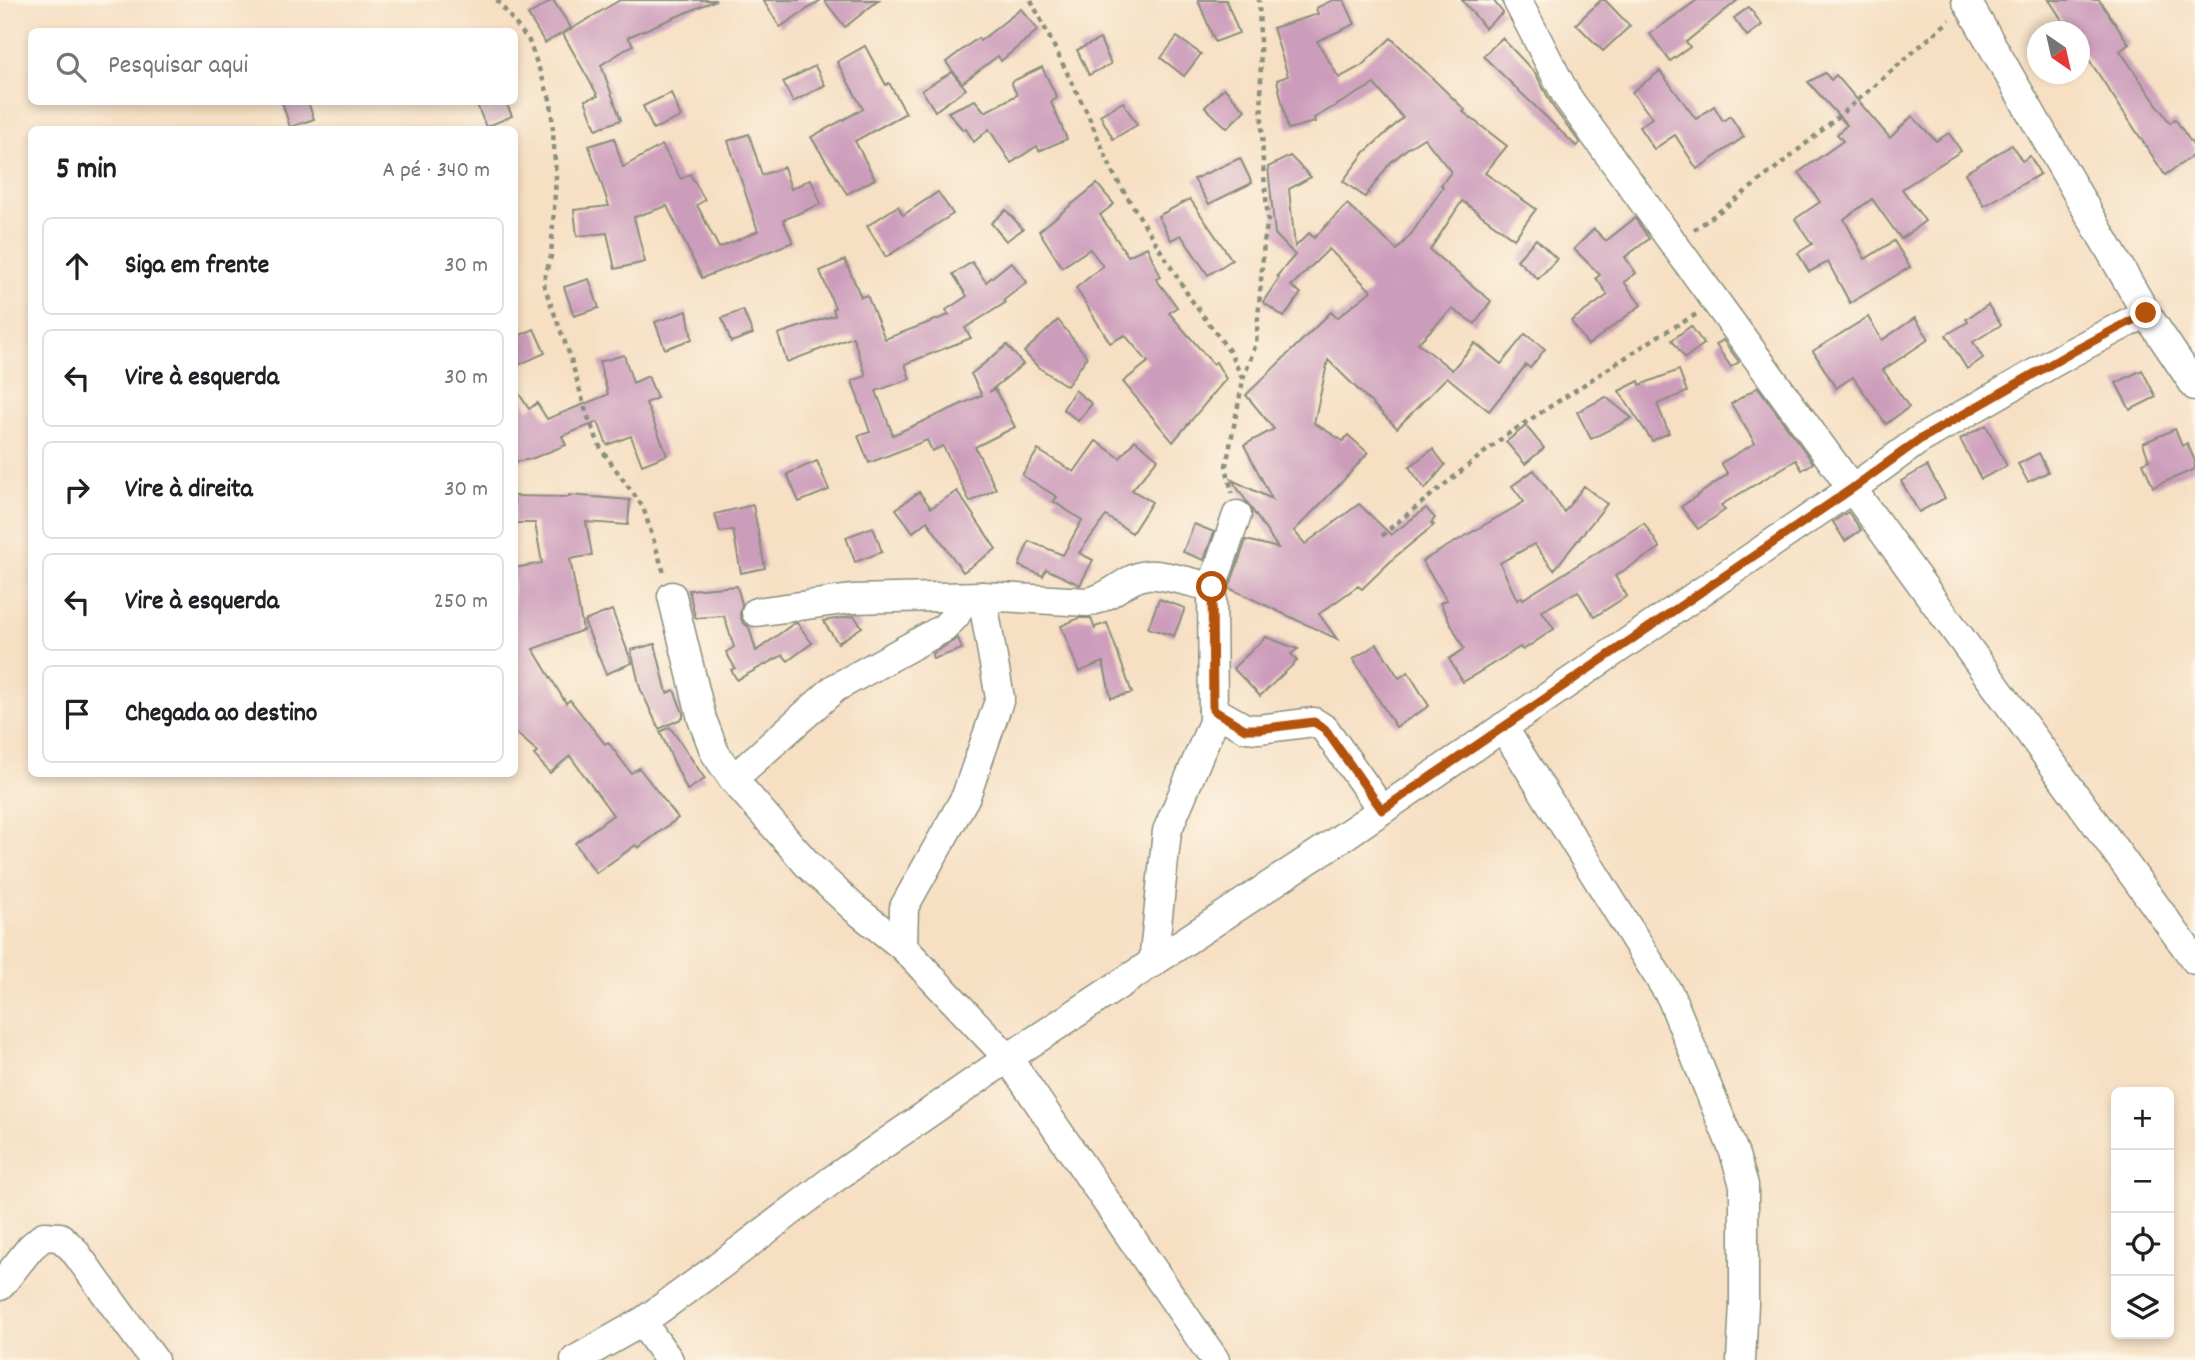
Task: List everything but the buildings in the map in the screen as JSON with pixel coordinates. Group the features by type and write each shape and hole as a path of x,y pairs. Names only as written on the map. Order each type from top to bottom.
{"street":[{"path":"1517,0 1567,97 2195,960"},
{"path":"1967,2 2146,313 2195,386"},
{"path":"575,1360 642,1322 832,1180 1008,1058 1382,810 1919,440 2146,313"},
{"path":"1153,963 1167,831 1213,722 1212,587 1237,515"},
{"path":"756,612 851,599 973,596 1087,602 1099,600 1149,574 1212,587"},
{"path":"733,779 835,688 944,628 973,596"},
{"path":"903,947 904,907 966,796 1000,698 973,596"},
{"path":"672,597 702,719 715,753 733,779 809,866 853,908 903,947 1008,1058 1215,1360"},
{"path":"1213,710 1245,729 1314,722 1325,729 1382,810"},
{"path":"1503,727 1671,997 1734,1152 1745,1185 1741,1360"},
{"path":"0,1286 31,1247 44,1236 60,1237 73,1249 155,1360"},
{"path":"642,1322 669,1360"}],"path":[{"path":"497,0 529,41 551,102 555,177 551,256 544,284 596,437 601,449 643,507 672,597"},
{"path":"1031,0 1087,113 1115,177 1190,298 1230,352 1243,380"},
{"path":"1237,515 1226,466 1243,380 1256,344 1268,220 1263,164 1259,0"},
{"path":"1685,237 1734,202 1813,138 1967,2"},
{"path":"1382,536 1505,436 1660,335 1700,313"}],"route":[{"path":"1212,587 1213,710 1245,729 1314,722 1325,729 1382,810 1919,440 1993,396 2146,313"}]}
